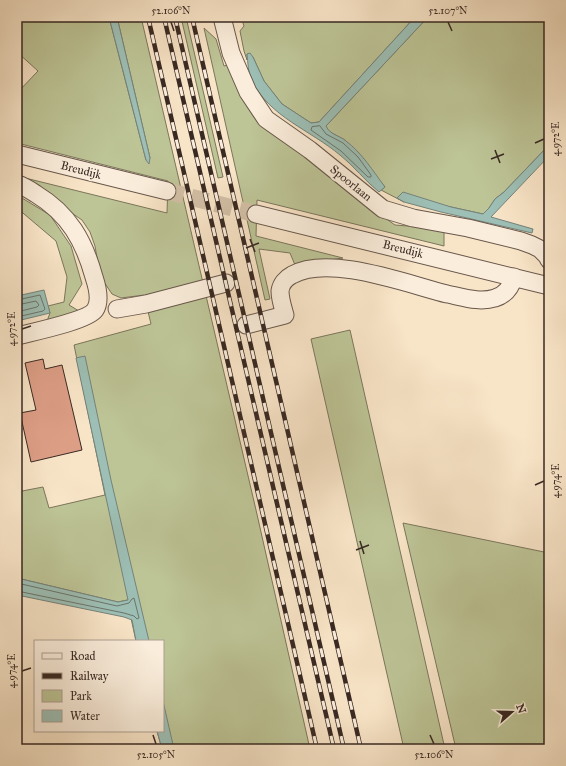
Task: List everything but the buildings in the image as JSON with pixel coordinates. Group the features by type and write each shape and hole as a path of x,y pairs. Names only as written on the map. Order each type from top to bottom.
{"street":[{"name":"Spoorlaan","path":"222,17 231,53 248,92 266,119 310,150 383,208 413,218 468,228 527,243 540,249 549,260"},
{"name":"Breudijk","path":"17,154 167,191"},
{"path":"17,184 42,198 59,210 71,224 82,242 90,264 96,285 98,301 95,310 87,316 71,322 17,336"},
{"name":"Breudijk","path":"256,214 549,286"},
{"path":"246,325 285,315 280,291 282,284 293,274 309,269 323,267 360,272 466,298 484,300 496,298 505,294 510,289 514,277"},
{"path":"96,305 105,308 119,317 146,304 226,283"}],"green space":[{"path":"17,17 109,17 146,160 150,158 117,17 141,17 310,749 162,749 157,732 164,732 164,640 136,640 127,600 118,602 17,578 17,492 43,487 49,508 105,495 74,345 151,324 144,295 121,298 112,294 100,276 95,246 90,232 82,220 17,176 167,213 168,181 17,143 17,93 38,71 17,52"},
{"path":"181,17 186,17 223,177 218,178"},
{"path":"241,17 415,17 319,122 311,123 282,104 264,81 253,57 247,54 247,60 240,31 244,26"},
{"path":"428,17 549,17 549,145 504,192 495,199 483,214 397,198 404,202 381,190 385,187 345,140 328,131 326,126"},
{"path":"204,28 216,39 224,66 231,64 257,116 365,204 395,225 444,229 444,246 257,200 256,236 343,258 295,265 290,253 259,249 270,299 265,300"},
{"path":"17,195 50,215 71,246 82,284 69,305 79,311 47,321 50,313 48,306 64,302 67,277 56,241 17,208"},
{"path":"350,330 445,749 404,749 311,339"},
{"path":"403,523 549,553 549,749 456,749"}],"water":[{"path":"109,17 117,17 150,158 149,164 146,160"},
{"path":"415,17 428,17 326,126 332,133 352,146 367,162 385,187 379,192 340,155 280,114 269,104 252,81 247,54 250,53 253,57 264,81 282,104 311,123 319,122"},
{"path":"549,145 549,156 491,217 533,229 532,233 441,212 404,202 397,198 403,192 451,207 483,214 495,199 504,192"},
{"path":"44,290 50,313 17,321 17,296"},
{"path":"85,356 111,480 149,640 136,640 132,620 124,617 17,595 17,578 118,602 128,600 76,358"},
{"path":"164,705 174,749 162,749 157,732 164,732"}],"tunnel":[{"path":"167,191 256,214"}],"railway":[{"path":"148,17 317,749"},
{"path":"164,17 334,749"},
{"path":"175,17 344,749"},
{"path":"192,17 361,749"}]}
